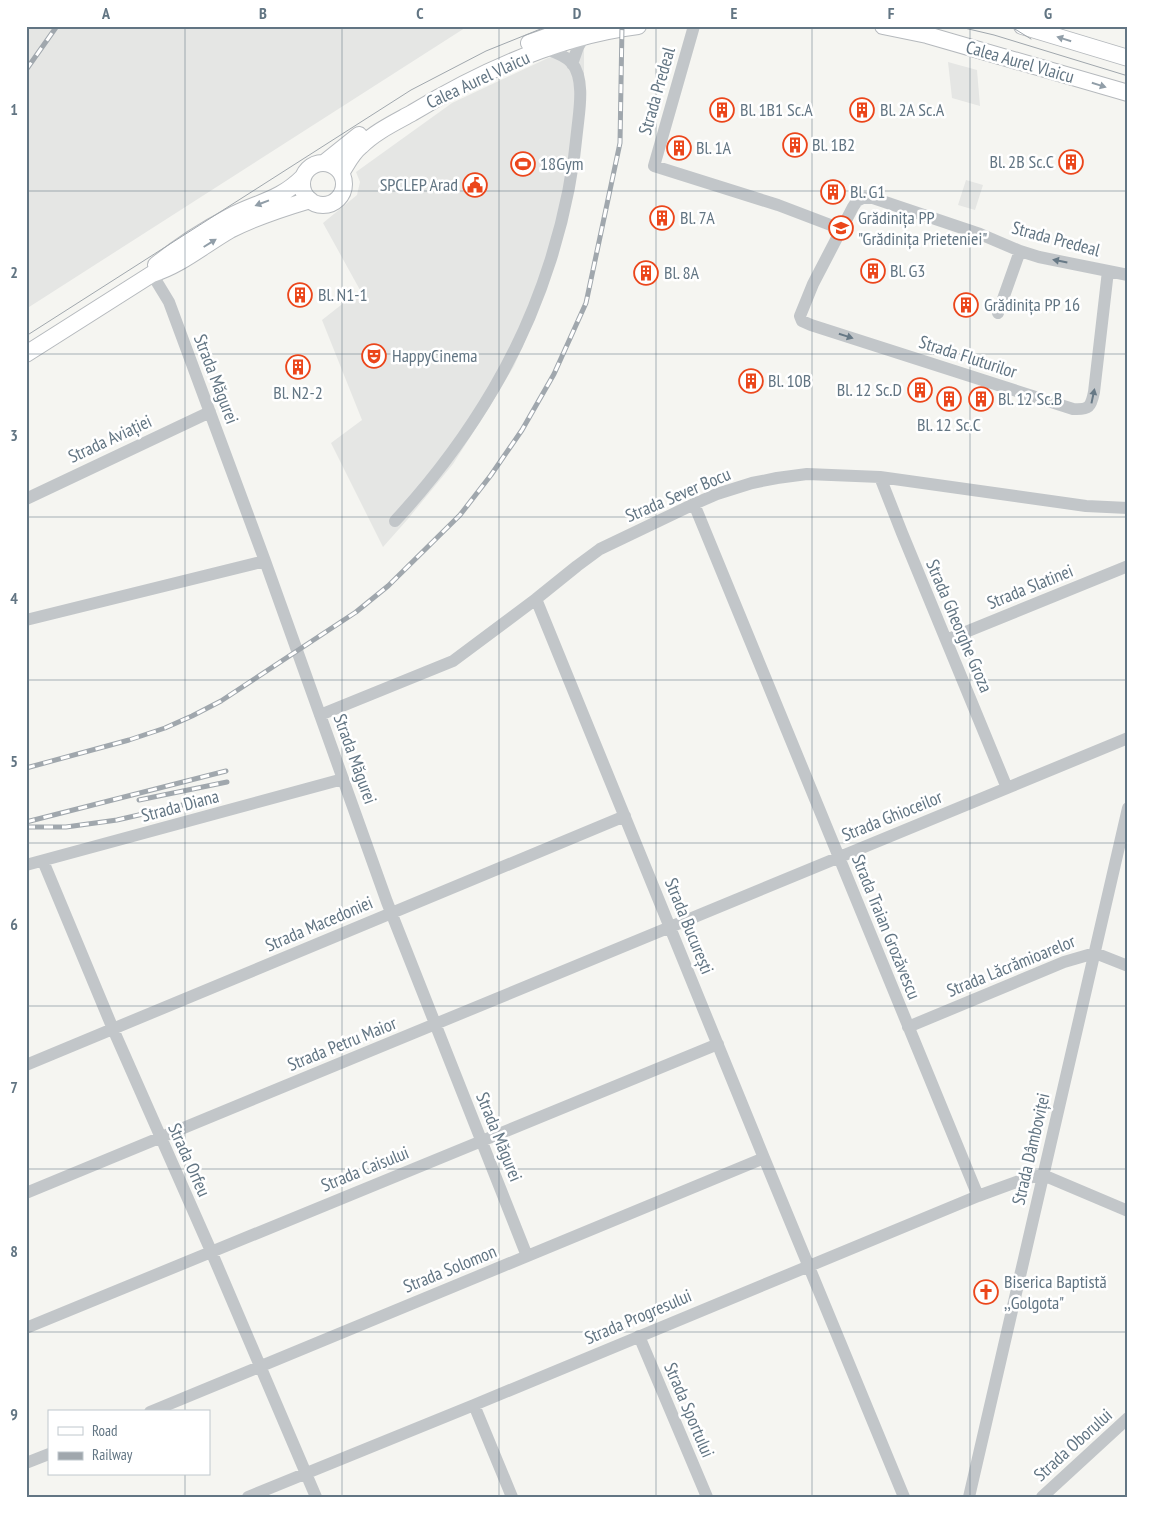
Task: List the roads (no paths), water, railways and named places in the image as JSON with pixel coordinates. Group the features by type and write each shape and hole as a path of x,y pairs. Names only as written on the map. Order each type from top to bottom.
{"main road":[{"name":"Calea Aurel Vlaicu","path":"152,274 156,265 208,230 237,213 280,196 295,186 309,169 324,163 373,124 400,106 442,83 513,49 580,31 602,32 638,26"},
{"name":"Calea Aurel Vlaicu","path":"883,26 950,41 1128,93"},
{"path":"938,26 950,41"},
{"name":"Calea Aurel Vlaicu","path":"1022,26 1128,58"},
{"name":"Calea Aurel Vlaicu","path":"26,354 152,274 168,269 240,225 266,214 310,200 315,203 325,204 335,200 339,196 344,183 340,173 354,152 385,128 458,87 546,49 580,31"},
{"path":"324,163 333,166 340,173"},
{"path":"303,178 303,190 310,200"}],"street":[{"name":"Strada Predeal","path":"694,26 654,166 778,205 841,229"},
{"path":"572,64 578,47 580,31"},
{"path":"395,521 415,500 442,466 480,412 512,356 542,286 569,192 574,163 580,89 579,80 572,64 558,53 546,49"},
{"name":"Strada Predeal","path":"863,198 873,198 980,234 1039,257 1128,275"},
{"name":"Strada Fluturilor","path":"863,198 857,201 841,229 813,284 801,312 801,319 811,325 1073,409 1082,410 1088,408 1092,403 1108,271"},
{"path":"998,313 1020,251"},
{"name":"Strada Măgurei","path":"152,274 168,302 266,561 391,913 528,1256"},
{"name":"Strada Aviației","path":"26,499 210,412"},
{"name":"Strada Sever Bocu","path":"320,715 453,661 600,549 694,504 736,487 806,474 880,477 1086,506 1128,508"},
{"name":"Strada Gheorghe Groza","path":"880,477 1007,788"},
{"name":"Strada Traian Grozăvescu","path":"694,504 978,1196"},
{"path":"26,620 266,561"},
{"name":"Strada Slatinei","path":"946,640 1128,566"},
{"name":"Strada București","path":"536,599 904,1497"},
{"name":"Strada Ghioceilor","path":"670,926 1128,738"},
{"name":"Strada Diana","path":"26,866 343,779"},
{"name":"Strada Dâmboviței","path":"968,1497 1128,808"},
{"name":"Strada Macedoniei","path":"26,1065 625,816"},
{"name":"Strada Orfeu","path":"43,861 113,1029 211,1251 316,1497"},
{"name":"Strada Petru Maior","path":"26,1193 670,926"},
{"name":"Strada Lăcrămioarelor","path":"908,1027 1064,962 1095,953 1128,966"},
{"name":"Strada Caisului","path":"26,1328 718,1044"},
{"name":"Strada Solomon","path":"155,1410 764,1158"},
{"path":"1043,1175 1128,1211"},
{"name":"Strada Progresului","path":"248,1497 978,1196 1027,1178 1043,1175"},
{"name":"Strada Sportului","path":"639,1336 707,1497"},
{"path":"474,1405 512,1497"},
{"name":"Strada Oborului","path":"1042,1497 1128,1418"},
{"path":"26,1463 48,1454"}],"tram line":[{"path":"26,336 411,90 486,51 548,26"},
{"path":"956,26 994,35 1128,76"},
{"path":"1010,26 1031,39"}],"railway":[{"path":"26,70 57,26"},
{"path":"26,768 129,740 165,728 221,701 356,612 388,586 460,515 522,430 554,374 586,303 620,143 622,26"},
{"path":"26,822 226,771"},
{"path":"139,800 227,782"},
{"path":"26,827 66,827 117,820 204,800"}],"place":[{"name":"Bl. 1B1 Sc.A","path":"722,110"},
{"name":"Bl. 2A Sc.A","path":"862,110"},
{"name":"Bl. 1B2","path":"795,145"},
{"name":"Bl. 1A","path":"679,148"},
{"name":"Bl. 2B Sc.C","path":"1071,162"},
{"name":"18Gym","path":"523,164"},
{"name":"SPCLEP Arad","path":"475,185"},
{"name":"Bl. G1","path":"833,192"},
{"name":"Bl. 7A","path":"662,218"},
{"name":"Grădinița PP \"Grădinița Prieteniei\"","path":"841,228"},
{"name":"Bl. G3","path":"873,271"},
{"name":"Bl. 8A","path":"646,273"},
{"name":"Bl. N1-1","path":"300,295"},
{"name":"Grădinița PP 16","path":"966,305"},
{"name":"HappyCinema","path":"374,356"},
{"name":"Bl. N2-2","path":"298,367"},
{"name":"Bl. 10B","path":"751,381"},
{"name":"Bl. 12 Sc.D","path":"920,390"},
{"name":"Bl. 12 Sc.C","path":"949,399"},
{"name":"Bl. 12 Sc.B","path":"981,399"},
{"name":"Biserica Baptistă ,,Golgota\"","path":"986,1292"}]}
